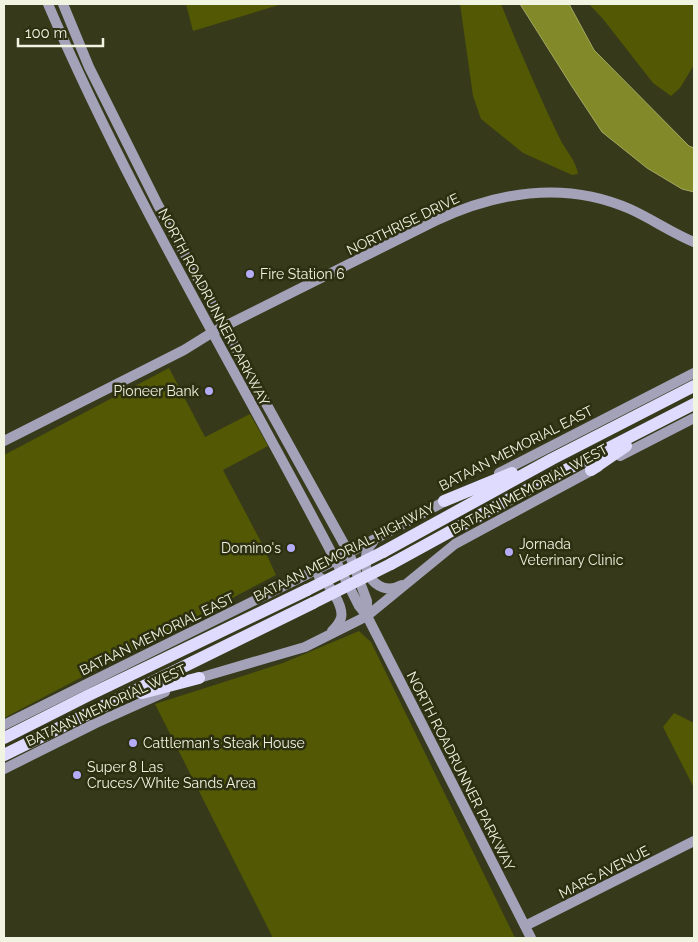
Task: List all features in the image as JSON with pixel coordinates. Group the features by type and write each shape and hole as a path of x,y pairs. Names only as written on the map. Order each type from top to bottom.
{"highway":[{"name":"BATAAN MEMORIAL HIGHWAY","path":"4,738 383,552 552,459 694,386"},
{"path":"4,755 113,700 313,604 391,564 514,496 694,404"},
{"path":"591,470 661,421"},
{"path":"444,501 524,468 552,459"},
{"path":"113,700 199,678"}],"main road":[{"name":"NORTH ROADRUNNER PARKWAY","path":"48,4 117,154 359,606 367,616 532,938"},
{"name":"NORTH ROADRUNNER PARKWAY","path":"63,4 93,75 158,205 349,553 367,601 367,616"},
{"name":"NORTHRISE DRIVE","path":"4,440 184,350 213,332 442,218 478,203 508,196 535,193 563,193 612,202 647,217 694,242"},
{"name":"BATAAN MEMORIAL EAST","path":"4,725 336,560 444,501 694,373"},
{"path":"251,404 263,398"},
{"name":"BATAAN MEMORIAL WEST","path":"4,769 143,701 199,678 305,646 328,636 367,616 455,544 591,470 694,418"},
{"path":"287,470 299,463"},
{"path":"302,498 316,492"},
{"path":"379,536 368,548 365,555 366,565 374,582 380,587 392,589 412,579"},
{"path":"294,581 315,576 321,577 329,586 341,608 341,617 338,625 328,636"},
{"name":"MARS AVENUE","path":"525,926 694,841"}],"shaded area":[{"path":"186,4 282,4 193,31"},
{"path":"460,4 501,4 561,142 575,164 578,174 572,175 523,153 481,119 473,96"},
{"path":"520,4 569,4 594,50 689,146 694,148 694,192 682,189 647,168 602,132"},
{"path":"589,4 694,4 694,65 680,88 671,96 653,83"},
{"path":"169,368 205,437 250,414 268,446 223,470 276,575 4,718 4,455"},
{"path":"359,631 371,642 515,938 273,938 155,704 283,663"},
{"path":"674,713 694,723 694,788 663,727"}],"place":[{"name":"Fire Station 6","path":"250,274"},
{"name":"Pioneer Bank","path":"209,391"},
{"name":"Domino's","path":"291,548"},
{"name":"Jornada Veterinary Clinic","path":"509,552"},
{"name":"Cattleman's Steak House","path":"133,743"},
{"name":"Super 8 Las Cruces/White Sands Area","path":"77,775"}]}
